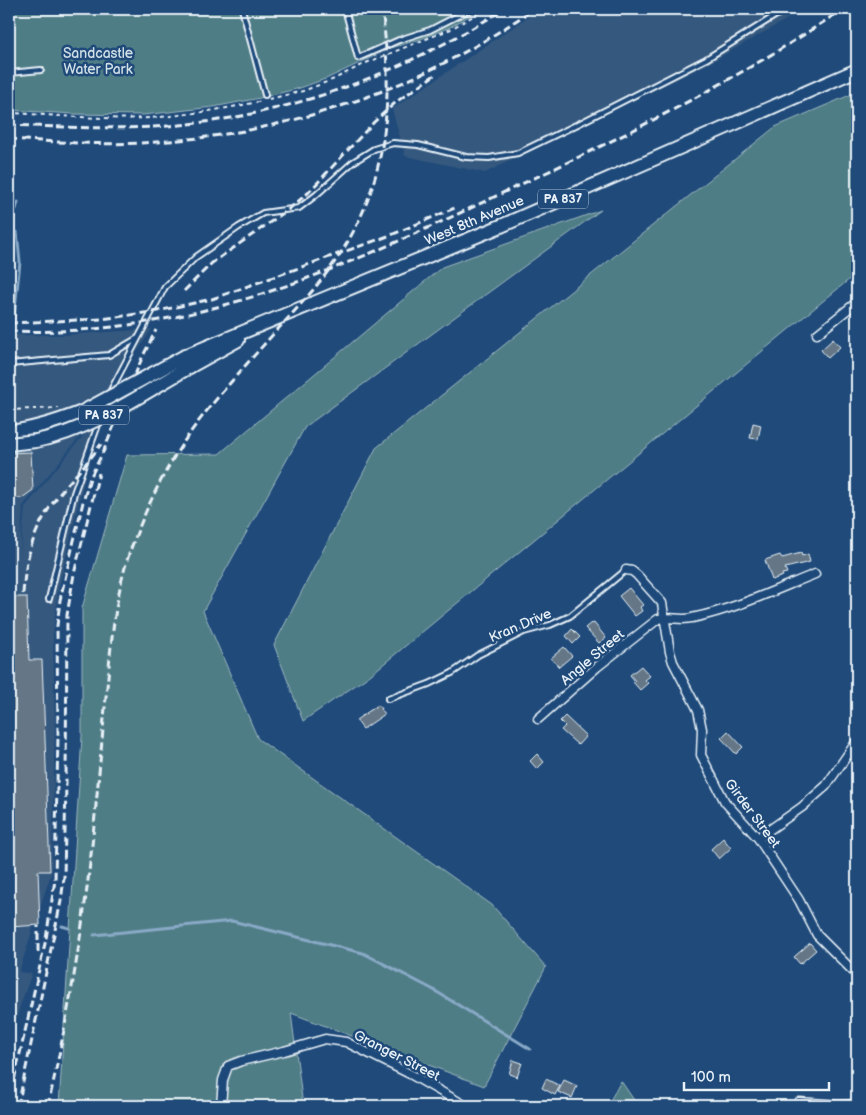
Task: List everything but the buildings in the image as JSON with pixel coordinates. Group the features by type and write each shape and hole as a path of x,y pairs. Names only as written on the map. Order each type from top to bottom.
{"main road":[{"name":"West 8th Avenue","path":"188,361 222,340 266,324 501,226 857,70"},
{"name":"PA 837","path":"9,432 60,420 82,412 188,361"},
{"name":"PA 837","path":"9,444 36,440 72,430 102,417 188,361"}],"street":[{"path":"817,334 857,302"},
{"path":"9,437 46,429 101,411"},
{"path":"626,570 632,571 637,575 662,603 665,617 690,619 730,608 815,574"},
{"name":"Angle Street","path":"538,719 597,667 658,619 665,617"},
{"name":"Girder Street","path":"665,617 673,662 698,710 702,729 701,755 726,802 758,838 799,900 817,936 857,975"},
{"path":"758,838 802,807 826,786 857,741"},
{"path":"850,751 857,760"},
{"name":"Granger Street","path":"221,1106 224,1080 228,1066 241,1061 284,1052 325,1039 346,1042 410,1074 466,1106"},
{"path":"799,1102 839,1105 857,1104"}],"lane":[{"path":"242,9 265,95"},
{"path":"345,9 358,58 399,40 430,30 471,9"},
{"path":"49,599 74,494 98,428 101,411 166,287 196,257 263,213 298,208 316,195 353,162 374,149 393,143 418,145 466,158 489,158 518,153 706,59 786,9"},
{"path":"9,73 41,70"},
{"path":"9,364 109,355 140,337"},
{"name":"Kran Drive","path":"388,699 429,684 452,673 478,655 524,632 550,625 570,616 626,570"}],"path":[{"path":"9,113 100,118 149,118 221,109 267,100 302,91 332,80 366,63 451,29 485,9"},
{"path":"482,221 508,210"},
{"path":"9,410 68,408"}],"shaded area":[{"path":"540,9 805,9 708,64 485,173 405,156 392,109"},
{"path":"152,329 78,439 23,506 20,557 25,507 86,432 96,429 58,592 53,635 55,723 52,871 19,972 32,973 20,1006 9,1051 9,335 63,335"}],"green space":[{"name":"Sandcastle Water Park","path":"9,9 481,9 450,27 421,39 391,48 328,78 300,88 213,107 143,115 74,114 9,110"},
{"path":"857,92 857,273 369,676 303,721 274,645 376,448 775,127"},
{"path":"601,210 305,427 203,611 258,739 492,905 546,967 484,1086 291,1013 303,1106 59,1106 82,736 82,608 127,455 219,454 442,267"},
{"path":"621,1081 638,1106 607,1106"}],"waterway":[{"path":"16,209 18,202"},
{"path":"12,337 20,262 17,232"},
{"path":"94,935 232,921 363,953 432,989 530,1049"},
{"path":"62,926 69,928"}],"railway":[{"path":"48,1106 63,1036 81,931 90,861 113,626 127,559 150,502 171,462 187,437 226,388 324,277 352,234 365,208 381,153 385,125 387,67 382,9"},
{"path":"9,125 99,128 153,127 200,123 246,115 291,104 380,74 464,33 504,9"},
{"path":"9,139 101,144 156,142 256,129 305,117 354,102 446,62 490,37 533,9"},
{"path":"9,331 77,330 143,323 207,310 268,292 329,270 450,218 680,106 763,60 843,9"},
{"path":"184,291 212,263 289,209 308,193 374,122 396,102 436,74"},
{"path":"9,323 102,319 158,311 212,299 391,235 457,207"},
{"path":"9,1102 46,939 55,880 58,736 57,626 60,600 90,478 156,330"},
{"path":"23,594 30,549 41,523 57,498 101,444"},
{"path":"18,1106 61,901 64,878 67,615 74,574 99,473"},
{"path":"38,926 38,952"}]}
